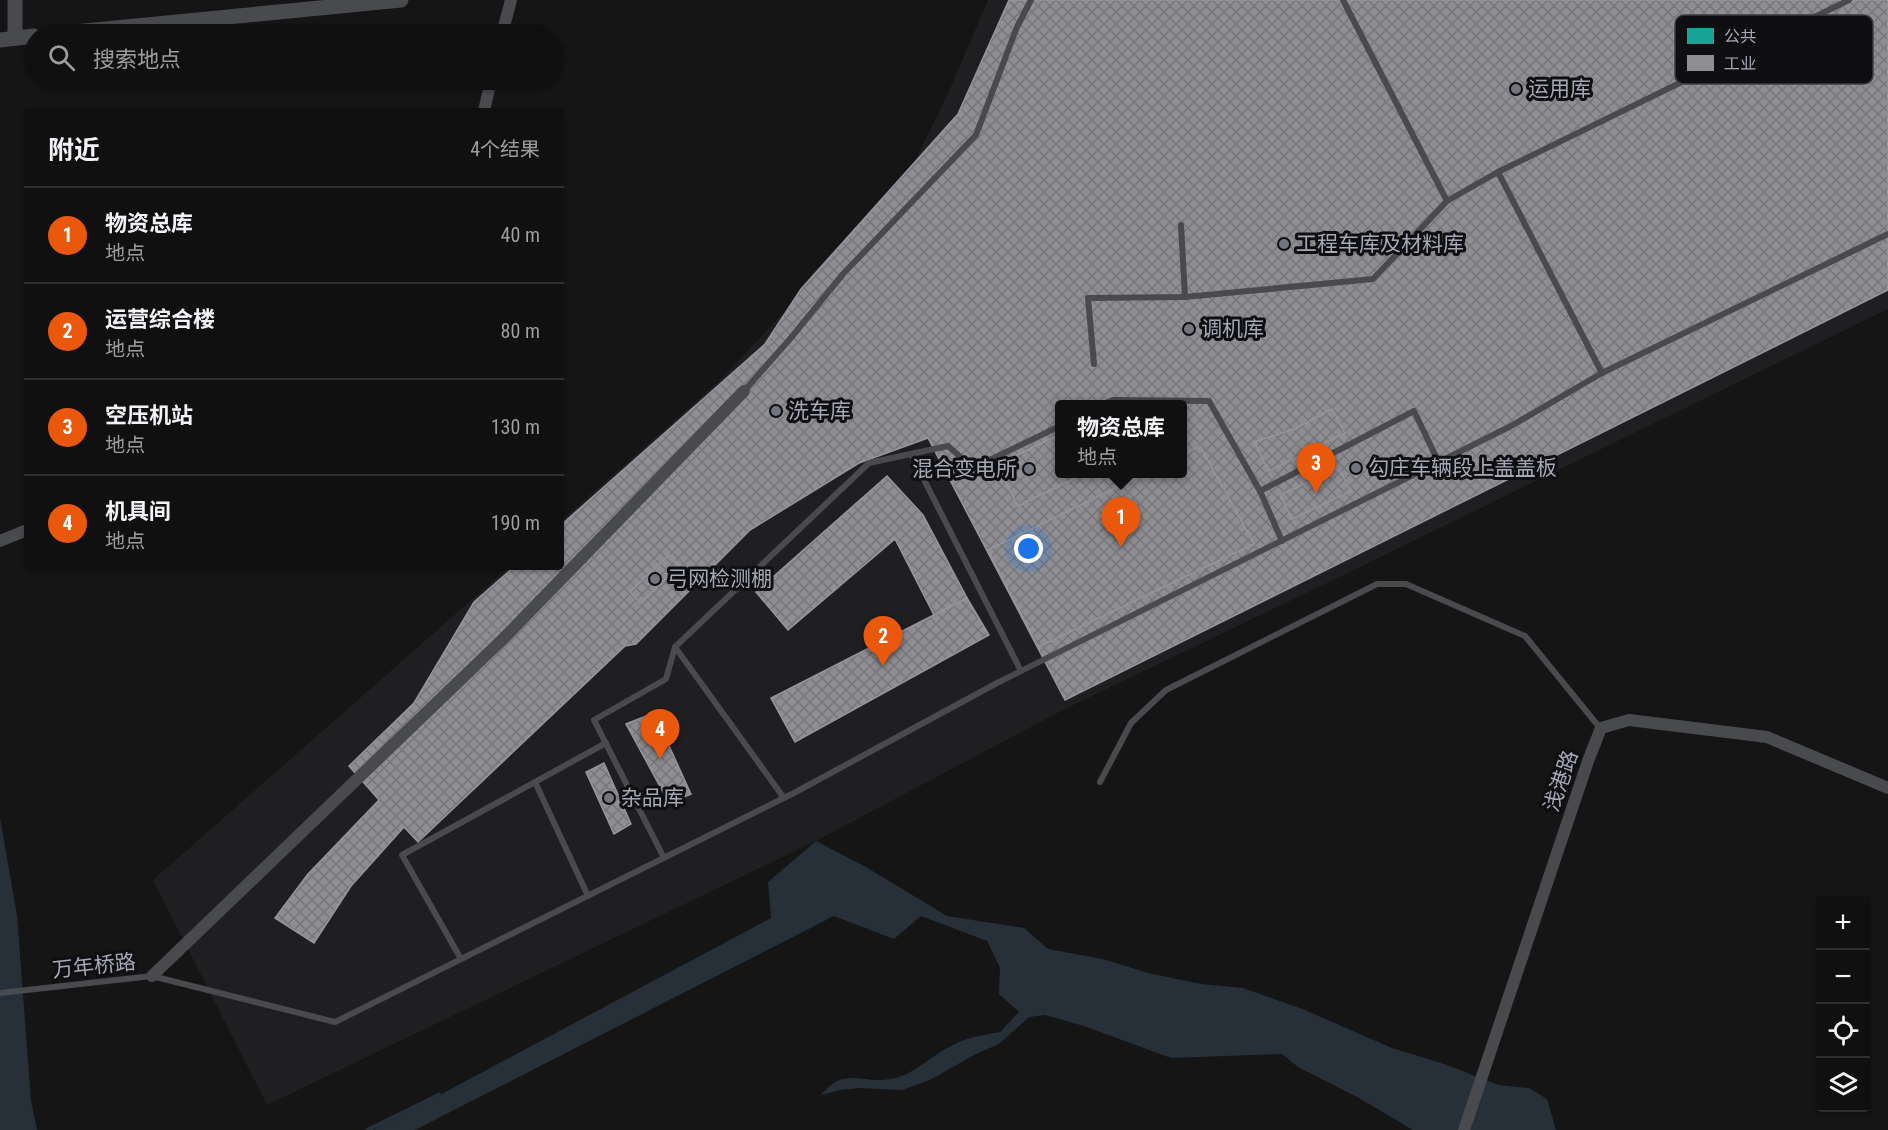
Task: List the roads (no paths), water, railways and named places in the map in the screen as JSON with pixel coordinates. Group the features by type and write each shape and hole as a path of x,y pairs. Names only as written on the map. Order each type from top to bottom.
{"street":[{"path":"15,0 8,39 24,37"},
{"path":"156,24 400,0"},
{"path":"505,24 511,0"},
{"path":"485,108 489,90"},
{"path":"152,976 504,638 744,391"},
{"path":"0,541 24,531"},
{"path":"1601,728 1629,720 1767,737 1888,788"},
{"name":"浅港路","path":"1464,1130 1601,728"}],"lane":[{"path":"744,391 843,274 976,135 1017,27 1031,0"},
{"path":"1343,0 1447,201"},
{"path":"1818,15 1849,0"},
{"path":"1094,364 1088,298 1185,297 1373,279 1447,201 1498,172 1678,84"},
{"path":"1498,172 1602,373"},
{"path":"1181,225 1185,297"},
{"path":"152,976 335,1022 784,798 1021,671 1439,463 1511,426 1602,373 1888,234"},
{"path":"1187,401 1209,401 1260,491 1282,541"},
{"path":"1260,491 1413,411 1439,463"},
{"path":"664,858 594,720 666,679 675,647 869,463 948,446 973,468 1055,428"},
{"path":"911,454 1021,671"},
{"path":"1100,782 1131,723 1166,690 1377,584 1406,584 1525,636 1601,728"},
{"path":"675,647 784,798"},
{"path":"461,959 402,855 606,743"},
{"path":"535,782 588,896"},
{"name":"万年桥路","path":"0,993 152,976"}],"waterway":[{"path":"368,1130 439,1095"}],"place":[{"name":"运用库","path":"1516,89"},
{"name":"工程车库及材料库","path":"1284,244"},
{"name":"调机库","path":"1189,329"},
{"name":"洗车库","path":"776,411"},
{"name":"勾庄车辆段上盖盖板","path":"1356,468"},
{"name":"混合变电所","path":"1029,469"},
{"name":"空压机站","path":"1316,493"},
{"name":"物资总库","path":"1121,547"},
{"name":"弓网检测棚","path":"655,579"},
{"name":"运营综合楼","path":"883,666"},
{"name":"机具间","path":"660,759"},
{"name":"杂品库","path":"609,798"}]}
